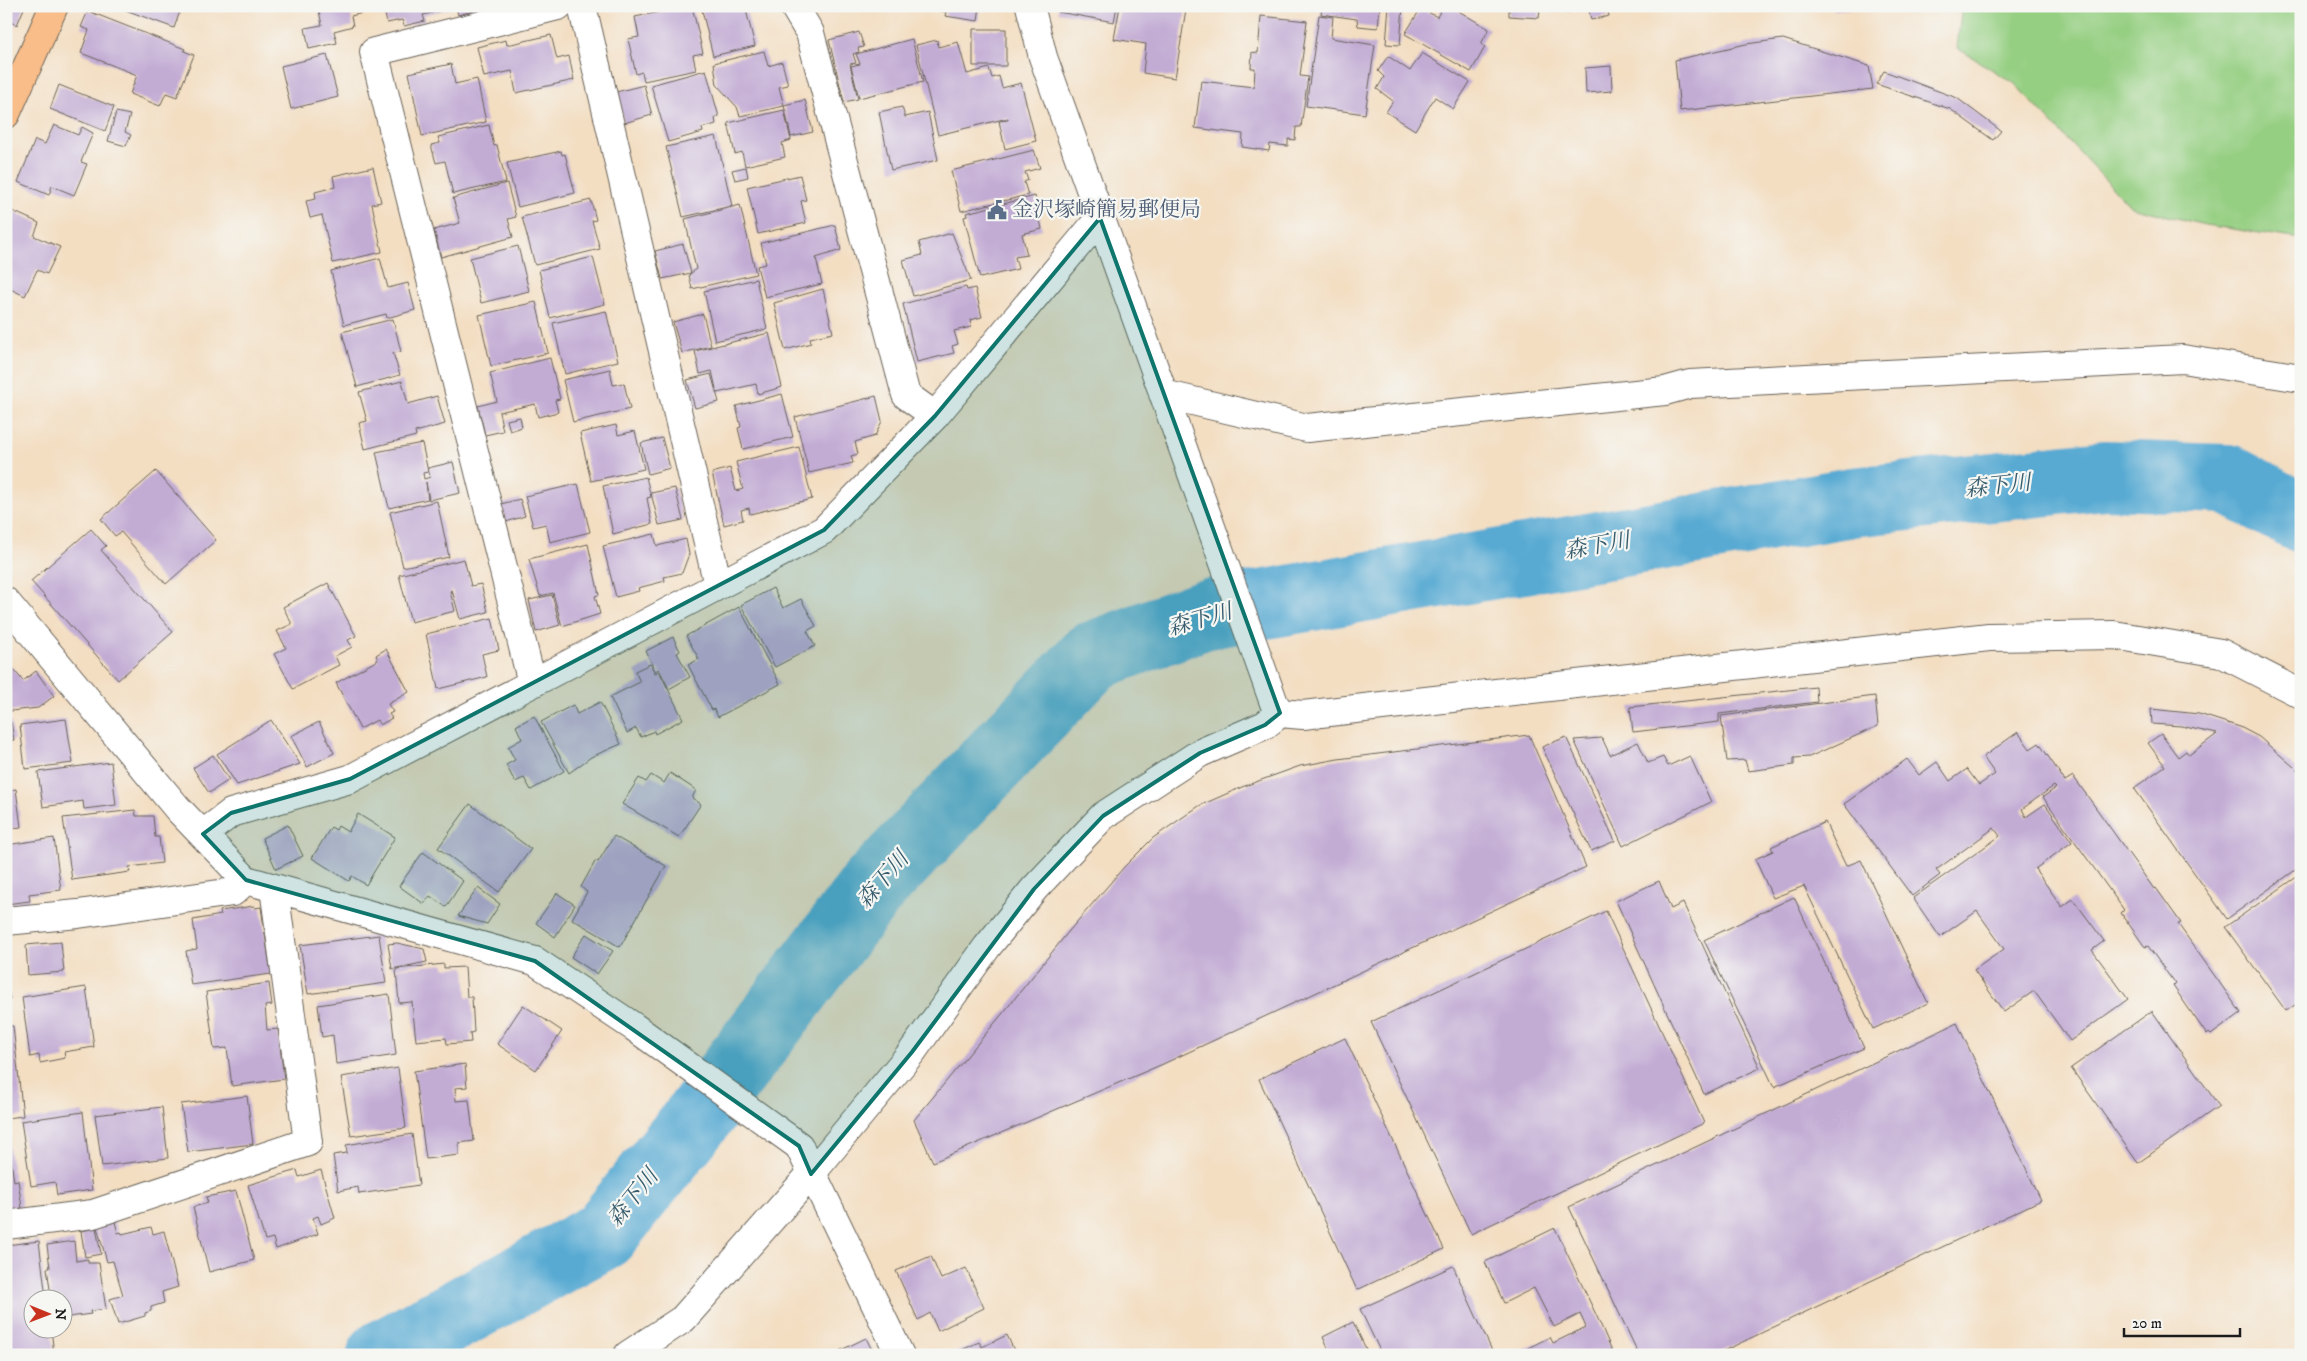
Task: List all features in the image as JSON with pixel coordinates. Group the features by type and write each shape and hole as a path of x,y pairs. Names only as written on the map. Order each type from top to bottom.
{"highway":[{"path":"6,114 54,6"}],"street":[{"path":"532,683 374,52 558,6"},
{"path":"582,6 718,585"},
{"path":"794,6 810,33 906,395 935,416"},
{"path":"1030,6 1044,57 1100,218 1277,708"},
{"path":"202,834 231,813 350,779 824,530 935,416 1100,218"},
{"path":"1163,394 1307,428 1665,391 1690,384 2182,359 2301,378"},
{"path":"6,602 178,809 246,880 535,961 634,1027 799,1146 900,1355"},
{"path":"1277,708 1303,714 1998,637 2114,635 2221,653 2301,694"},
{"path":"628,1355 683,1319 811,1174 912,1052 987,947 1034,889 1103,816 1200,753 1265,725 1277,708"},
{"path":"6,921 78,914 233,892 246,880"},
{"path":"6,1226 93,1214 308,1142 274,888"}],"highlighted area":[{"path":"1100,218 1280,713 1265,725 1200,753 1103,816 1034,889 912,1052 811,1174 799,1146 535,961 246,880 203,834 231,813 350,779 824,530 935,416"}],"green space":[{"path":"1962,6 2301,6 2301,239 2205,225 2131,207 2014,83 1957,48"}],"building":[{"path":"6,6 25,6 17,25 6,20"},
{"path":"115,6 182,6 174,28"},
{"path":"328,6 362,6 363,13 351,16 353,26 334,31 337,43 309,49 305,28 322,25 319,11 329,9"},
{"path":"383,6 456,7 423,15 425,21 404,26 402,20 387,23"},
{"path":"456,6 487,6 487,7 458,15"},
{"path":"679,6 692,6 703,53 693,55 696,70 644,81 642,72 636,74 628,39 639,37 635,17 679,8"},
{"path":"701,6 745,6 755,46 713,56"},
{"path":"919,6 980,6 978,21 945,16 946,12"},
{"path":"1059,6 1117,6 1114,22 1058,12"},
{"path":"1120,6 1171,6 1186,9 1175,78 1143,73 1146,44 1114,39"},
{"path":"1322,6 1380,6 1378,28 1358,26 1357,19 1321,14"},
{"path":"1389,6 1403,6 1400,45 1386,44"},
{"path":"1443,6 1450,6 1489,29 1481,44 1485,47 1471,72 1405,34 1421,8 1437,17"},
{"path":"1509,6 1571,6 1571,11 1540,10 1539,18 1509,16"},
{"path":"1607,6 1609,16 1591,20 1589,10"},
{"path":"1833,6 1860,6 1860,8 1834,10"},
{"path":"88,11 185,49 184,51 194,55 177,97 166,93 160,106 130,94 137,75 81,53 89,30 81,27"},
{"path":"1319,15 1333,17 1331,38 1375,45 1365,114 1306,106"},
{"path":"1261,16 1307,21 1300,76 1308,77 1301,127 1296,127 1295,140 1288,139 1288,146 1270,144 1269,151 1242,147 1243,134 1195,128 1201,81 1254,87 1255,68 1251,68 1252,52 1258,53"},
{"path":"973,29 1006,29 1006,66 973,66"},
{"path":"859,32 864,47 858,48 859,52 853,54 856,63 850,64 858,99 844,102 829,40"},
{"path":"551,35 557,59 569,56 574,80 516,93 512,71 484,77 477,47 506,40 507,45"},
{"path":"912,39 923,82 859,98 851,66 860,64 856,54"},
{"path":"1783,39 1869,66 1873,89 1680,111 1675,60 1746,44"},
{"path":"937,40 938,47 958,42 967,74 989,68 992,78 999,76 1002,88 1021,83 1036,141 1005,149 999,121 1008,120 1008,118 938,135 916,45"},
{"path":"764,51 768,66 782,62 788,85 779,87 784,106 740,116 737,107 717,85 714,63"},
{"path":"1422,53 1470,82 1453,109 1435,97 1415,130 1386,112 1393,101 1377,89 1384,77 1378,71 1388,56 1410,71"},
{"path":"327,55 338,97 291,109 281,66"},
{"path":"451,64 455,84 477,79 486,122 422,136 409,73"},
{"path":"1611,66 1612,91 1586,93 1585,68"},
{"path":"706,70 719,117 715,118 716,124 702,128 703,132 668,142 651,85"},
{"path":"1884,71 1957,98 2001,131 1993,140 1950,109 1876,84"},
{"path":"59,85 114,107 105,131 50,109"},
{"path":"644,85 652,115 624,123 616,92"},
{"path":"805,100 813,132 791,137 784,105"},
{"path":"902,107 905,117 928,112 938,160 891,170 879,112"},
{"path":"784,110 791,140 782,143 785,157 745,166 742,152 735,154 728,123"},
{"path":"116,112 130,115 125,132 131,135 126,146 108,141"},
{"path":"54,125 78,135 82,127 93,133 81,162 87,164 74,195 52,186 49,195 18,182 35,140 45,144"},
{"path":"489,125 494,146 497,145 506,182 453,194 445,161 436,163 431,145 440,143 438,137"},
{"path":"716,136 732,206 683,217 666,147"},
{"path":"1034,150 1040,168 1025,172 1028,180 1024,182 1028,195 961,211 951,171"},
{"path":"561,151 562,155 565,154 575,193 518,207 507,163"},
{"path":"373,167 381,202 372,204 382,252 333,263 322,215 310,218 306,201 316,199 315,192 335,187 333,176"},
{"path":"746,167 748,177 735,180 732,170"},
{"path":"800,175 806,200 801,201 806,223 758,234 747,187"},
{"path":"507,183 516,217 508,219 513,237 441,257 434,230 460,223 453,198"},
{"path":"1035,196 1042,229 1022,234 1027,255 1015,257 1018,269 980,278 964,217 967,216 966,213"},
{"path":"591,200 596,220 592,221 600,249 535,265 522,217"},
{"path":"740,205 756,274 692,289 689,275 696,269 685,219"},
{"path":"6,208 39,223 34,236 60,247 47,274 37,270 25,296 6,287"},
{"path":"835,225 841,250 816,258 822,284 765,297 757,266 766,264 761,243"},
{"path":"952,233 971,280 913,296 903,260 922,255 919,242"},
{"path":"683,244 691,273 662,279 655,251"},
{"path":"518,246 529,291 481,303 470,258"},
{"path":"593,257 605,304 550,318 539,270"},
{"path":"380,258 388,288 408,283 415,310 387,318 386,314 344,325 331,271"},
{"path":"756,279 767,329 715,341 704,291"},
{"path":"966,287 967,290 975,288 982,317 970,320 971,327 954,331 958,344 952,346 954,353 917,362 903,304"},
{"path":"823,289 833,333 810,338 811,343 785,350 774,303"},
{"path":"536,302 548,353 491,366 479,315"},
{"path":"606,311 618,361 565,374 553,323"},
{"path":"703,314 711,346 682,353 673,322"},
{"path":"393,319 401,352 393,353 400,375 357,387 342,332"},
{"path":"769,333 782,387 758,394 756,384 717,393 712,371 700,374 695,351"},
{"path":"550,358 560,399 555,400 558,412 538,417 535,404 499,412 503,431 485,435 478,406 497,401 490,373"},
{"path":"610,369 613,385 624,383 630,409 573,422 563,380"},
{"path":"711,374 719,402 695,408 687,380"},
{"path":"402,381 408,404 437,396 445,424 415,432 416,436 365,449 359,423 367,421 359,392"},
{"path":"782,394 793,437 743,449 738,428 741,427 736,406"},
{"path":"876,396 882,421 875,436 855,442 858,454 851,456 853,463 809,473 795,417"},
{"path":"520,417 522,427 510,431 507,420"},
{"path":"616,425 618,435 635,431 644,469 591,481 580,433"},
{"path":"662,438 670,468 648,474 641,443"},
{"path":"422,443 428,472 423,473 424,479 430,477 428,468 453,462 460,493 429,500 426,482 428,499 389,508 376,452"},
{"path":"799,447 812,499 750,514 749,508 741,510 743,520 724,525 712,473 730,468 736,491 743,489 736,462"},
{"path":"156,471 216,540 166,584 121,532 115,536 101,519"},
{"path":"646,477 651,497 647,498 652,524 613,534 603,486"},
{"path":"578,484 590,532 550,542 546,524 533,527 525,496"},
{"path":"675,488 683,520 659,525 651,493"},
{"path":"520,499 525,516 506,522 501,504"},
{"path":"437,501 449,557 403,567 390,512"},
{"path":"91,529 106,546 101,550 173,632 118,680 31,581"},
{"path":"654,534 657,546 686,539 689,554 682,573 664,577 665,581 638,588 639,591 616,597 603,546"},
{"path":"588,544 599,595 595,596 600,614 562,626 553,593 540,596 529,559"},
{"path":"464,559 471,586 481,584 488,612 460,619 452,590 450,591 455,611 411,622 399,575"},
{"path":"328,583 356,636 348,640 352,647 335,656 339,665 293,689 274,654 286,648 277,631 292,624 283,607"},
{"path":"773,588 783,608 801,599 816,626 807,631 815,646 775,667 741,605"},
{"path":"552,595 560,625 536,632 529,600"},
{"path":"739,607 780,684 718,717 714,709 712,710 688,665 699,659 686,636"},
{"path":"492,618 499,650 482,654 487,677 438,689 426,634"},
{"path":"673,637 680,651 677,653 690,677 669,689 659,669 655,671 646,651"},
{"path":"386,649 409,692 388,704 393,712 389,714 392,718 380,725 377,720 360,729 336,683 378,660 376,655"},
{"path":"6,660 23,681 36,671 54,696 38,708 11,711 6,705"},
{"path":"650,664 655,673 659,671 683,719 655,734 654,731 641,737 636,728 627,733 610,697 640,682 635,671"},
{"path":"1816,687 1817,702 1719,714 1719,722 1633,732 1630,707"},
{"path":"1875,696 1878,726 1809,757 1794,758 1794,765 1748,771 1745,760 1727,761 1721,716"},
{"path":"600,702 621,744 591,757 569,773 541,722 573,705 577,714"},
{"path":"2151,709 2199,714 2240,727 2259,737 2301,773 2301,866 2227,919 2134,788 2165,766 2148,743 2161,734 2178,757 2186,751 2189,755 2217,734 2181,726 2152,724"},
{"path":"534,716 564,771 531,790 524,778 515,782 506,765 515,760 508,747 522,739 516,726"},
{"path":"66,719 73,763 25,769 20,725"},
{"path":"271,720 300,764 237,785 217,754"},
{"path":"11,722 14,740 6,741 6,723"},
{"path":"319,722 334,753 307,767 291,736"},
{"path":"2018,732 2030,749 2039,743 2065,781 2073,776 2154,889 2156,888 2181,923 2178,924 2241,1013 2211,1035 2209,1033 2207,1035 2173,986 2175,984 2148,946 2145,947 2121,913 2124,910 2043,797 2056,788 2054,786 2022,809 2026,817 2045,804 2072,842 2035,869 2062,907 2073,899 2104,941 2092,950 2128,999 2070,1041 2034,991 2004,1012 1974,970 2004,949 1977,911 1940,937 1913,898 2000,836 1994,828 1936,870 1940,875 1912,896 1844,804 1907,759 1919,775 1937,762 1950,781 1967,769 1979,785 1995,774 1983,757"},
{"path":"1529,735 1586,867 1163,1064 933,1162 914,1120 1069,931 1124,867 1153,838 1199,806 1242,787 1300,766 1338,759"},
{"path":"1566,737 1615,841 1591,851 1542,747"},
{"path":"1602,738 1610,755 1638,742 1648,763 1663,757 1668,766 1690,756 1711,802 1623,846 1574,740"},
{"path":"213,755 229,780 209,793 193,768"},
{"path":"111,762 116,805 84,809 83,801 43,807 38,772"},
{"path":"670,773 696,790 692,798 701,804 679,837 622,804 639,778 646,782 651,775 664,783"},
{"path":"16,789 21,827 6,829 6,791"},
{"path":"470,804 531,849 499,892 438,848"},
{"path":"135,810 136,816 153,816 155,837 159,837 162,863 129,867 130,872 72,880 63,818"},
{"path":"358,814 395,837 366,885 352,876 349,881 312,858 331,827 336,830 338,826 348,832"},
{"path":"1825,822 1846,866 1861,860 1928,1003 1873,1029 1804,886 1773,898 1755,859 1773,851 1771,847"},
{"path":"288,825 303,856 276,869 262,838"},
{"path":"614,836 666,866 620,947 572,919 587,892 581,887 596,860 598,862"},
{"path":"54,838 61,890 29,894 30,901 6,904 6,845"},
{"path":"423,852 463,881 446,907 430,896 424,904 399,886"},
{"path":"2301,874 2301,1001 2286,1011 2225,927"},
{"path":"1659,881 1671,909 1683,903 1760,1068 1704,1094 1616,901"},
{"path":"478,888 500,904 487,924 458,916"},
{"path":"557,893 575,905 555,937 536,923"},
{"path":"1794,897 1864,1048 1774,1087 1704,940"},
{"path":"254,906 255,908 261,907 271,974 191,985 186,951 197,949 193,920 221,915 220,911"},
{"path":"1606,911 1704,1123 1471,1234 1371,1022"},
{"path":"586,934 613,951 597,974 571,957"},
{"path":"379,935 386,983 308,994 300,945"},
{"path":"61,942 64,972 28,975 26,945"},
{"path":"397,943 424,949 427,962 392,969 388,944"},
{"path":"444,964 444,968 465,967 467,997 472,997 474,1032 470,1033 471,1042 447,1044 446,1038 416,1041 412,1002 399,1003 396,969"},
{"path":"6,981 10,999 6,999"},
{"path":"269,983 272,1005 265,1006 267,1030 278,1029 284,1079 232,1086 227,1048 214,1049 206,992"},
{"path":"86,987 94,1047 64,1052 65,1058 40,1063 39,1055 30,1057 22,997"},
{"path":"389,994 396,1055 336,1064 333,1035 322,1037 318,1005"},
{"path":"523,1005 562,1031 536,1070 497,1044"},
{"path":"2152,1011 2219,1106 2138,1163 2071,1068"},
{"path":"1957,1023 2041,1200 1715,1355 1639,1355 1569,1207"},
{"path":"6,1026 13,1026 23,1116 6,1118"},
{"path":"1345,1038 1444,1249 1357,1290 1259,1079"},
{"path":"465,1064 467,1087 455,1088 456,1101 469,1100 474,1141 459,1143 459,1155 426,1159 414,1071"},
{"path":"398,1068 406,1128 351,1136 341,1077"},
{"path":"247,1096 253,1144 188,1152 181,1104"},
{"path":"162,1107 168,1158 102,1166 95,1115"},
{"path":"83,1112 92,1190 57,1195 55,1182 31,1186 21,1121"},
{"path":"6,1127 14,1181 18,1180 22,1208 6,1210"},
{"path":"412,1134 419,1185 359,1194 358,1187 338,1191 333,1155 347,1153 346,1145"},
{"path":"297,1170 299,1177 321,1170 335,1218 321,1224 318,1216 313,1218 318,1234 276,1249 273,1238 265,1240 248,1185"},
{"path":"236,1191 254,1260 209,1272 193,1207 208,1203 206,1197"},
{"path":"115,1222 118,1233 121,1232 122,1234 151,1227 153,1234 164,1231 178,1287 162,1292 164,1303 151,1307 151,1311 145,1313 145,1316 118,1324 110,1299 123,1295 113,1261 107,1262 97,1227"},
{"path":"96,1228 101,1254 85,1257 81,1231"},
{"path":"1555,1228 1614,1355 1522,1355 1520,1352 1550,1337 1553,1343 1586,1327 1580,1314 1554,1327 1534,1288 1504,1303 1485,1262"},
{"path":"39,1241 45,1288 22,1288 22,1338 52,1338 54,1355 10,1355 6,1327 6,1285 9,1285 6,1245"},
{"path":"74,1241 76,1261 88,1259 88,1263 99,1263 106,1309 90,1311 91,1314 72,1317 72,1288 50,1288 47,1268 50,1268 47,1245"},
{"path":"931,1256 941,1279 966,1268 984,1308 938,1331 930,1313 918,1320 896,1271"},
{"path":"1453,1266 1494,1355 1382,1355 1360,1309"},
{"path":"1353,1322 1369,1355 1331,1355 1323,1337"},
{"path":"1007,1335 1016,1355 951,1355 979,1342 982,1347"},
{"path":"866,1338 874,1354 836,1355 835,1353"}],"waterway":[{"name":"森下川","path":"382,1355 603,1235 696,1120 873,887 1093,656 1203,615 1852,502 2105,475 2227,479 2301,518"}],"place":[{"name":"金沢塚崎簡易郵便局","path":"997,210"}]}
